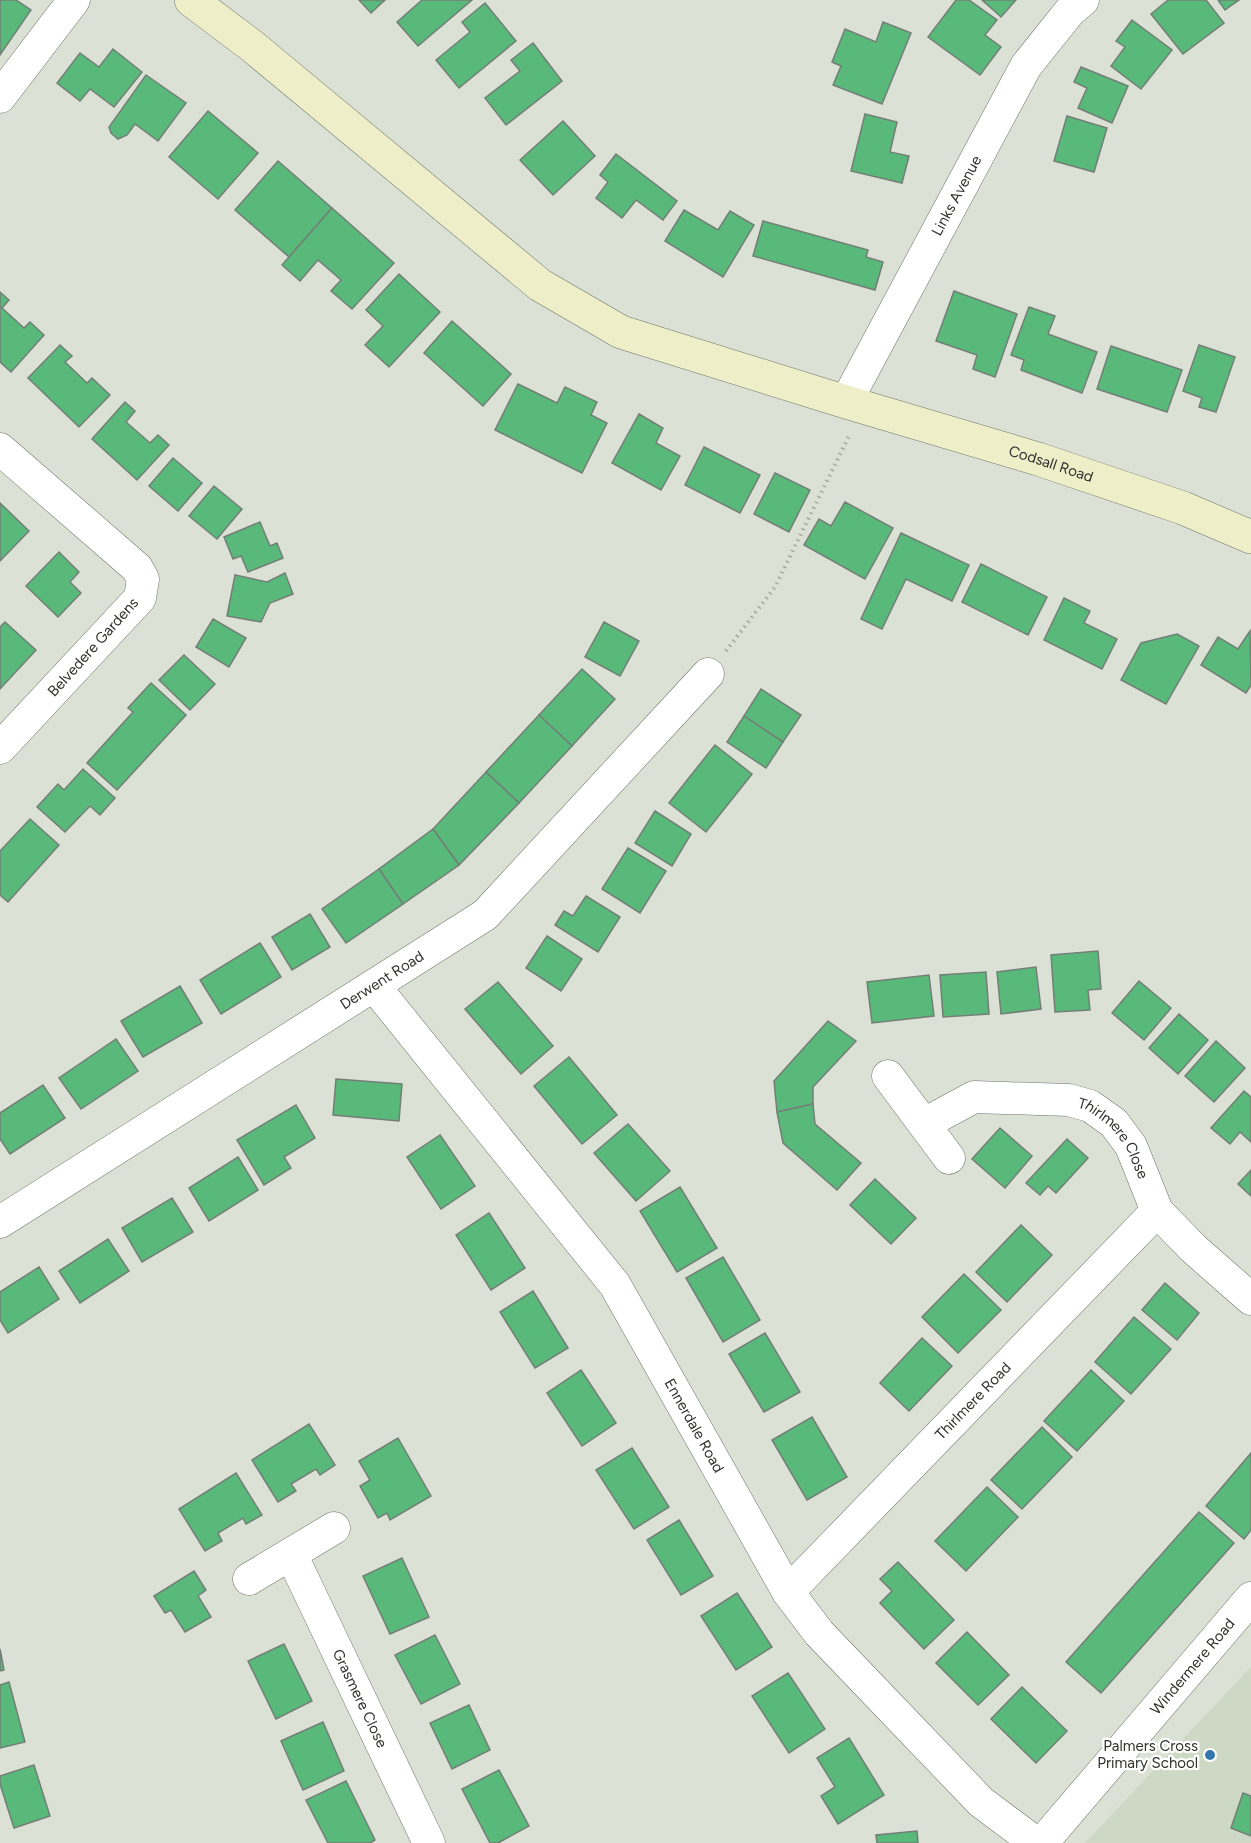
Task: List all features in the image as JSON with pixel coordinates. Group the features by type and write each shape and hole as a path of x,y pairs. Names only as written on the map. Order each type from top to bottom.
{"street":[{"path":"0,97 74,0"},
{"name":"Codsall Road","path":"191,0 252,46 540,285 621,332 1038,459 1183,508 1251,537"},
{"name":"Links Avenue","path":"846,402 1026,66 1070,11 1083,0"},
{"name":"Belvedere Gardens","path":"0,449 138,568 143,579 140,598 0,748"},
{"name":"Derwent Road","path":"0,1222 375,987 485,915 708,674"},
{"name":"Ennerdale Road","path":"375,987 615,1285 788,1592 819,1633 981,1802 1036,1843"},
{"path":"888,1076 949,1158"},
{"name":"Thirlmere Close","path":"924,1125 975,1097 1069,1100 1090,1106 1114,1124 1131,1146 1157,1211 1194,1249 1251,1299"},
{"name":"Thirlmere Road","path":"788,1592 1157,1211"},
{"path":"249,1579 334,1528"},
{"name":"Grasmere Close","path":"291,1554 429,1843"},
{"name":"Windermere Road","path":"1042,1843 1251,1598"}],"path":[{"path":"708,674 775,587 853,427 846,402"}],"shaded area":[{"name":"Palmers Cross Primary School","path":"1251,1667 1251,1843 1085,1843"}],"building":[{"path":"0,0 16,0 31,10 0,55"},
{"path":"359,0 385,0 371,13"},
{"path":"422,0 472,0 418,46 397,22"},
{"path":"956,0 969,0 997,20 985,35 1001,47 980,75 928,37"},
{"path":"982,0 1016,0 1001,17"},
{"path":"1168,0 1206,0 1224,23 1183,54 1151,14"},
{"path":"1218,0 1239,0 1225,10"},
{"path":"485,3 516,41 459,88 436,60 470,32 462,22"},
{"path":"1132,20 1172,50 1141,89 1111,66 1125,47 1116,41"},
{"path":"883,22 911,33 882,104 833,85 841,66 832,62 845,29 876,42"},
{"path":"533,43 562,81 506,125 485,98 520,71 511,60"},
{"path":"113,49 142,72 114,107 90,89 80,101 57,83 80,53 99,67"},
{"path":"1081,67 1128,86 1112,123 1078,108 1087,88 1074,82"},
{"path":"146,75 186,103 158,141 135,124 127,135 118,139 111,133 109,127"},
{"path":"208,111 258,153 218,199 169,157"},
{"path":"865,114 897,122 890,152 909,156 902,183 851,171"},
{"path":"1067,116 1107,128 1094,172 1054,161"},
{"path":"563,121 595,156 553,195 520,160"},
{"path":"616,154 677,201 663,220 636,200 622,218 596,198 608,182 600,175"},
{"path":"278,161 332,208 289,257 235,210"},
{"path":"332,208 394,263 352,309 331,291 341,280 318,260 300,281 282,265"},
{"path":"684,210 718,230 730,211 754,225 723,277 665,241"},
{"path":"763,221 868,250 866,257 883,262 875,290 753,256"},
{"path":"399,274 440,312 389,367 365,345 383,326 366,310"},
{"path":"954,291 1017,314 995,377 973,369 977,355 936,341"},
{"path":"0,292 9,300 2,308 24,328 30,322 44,335 11,372 0,362"},
{"path":"1029,307 1055,316 1048,334 1097,352 1082,393 1021,370 1024,360 1011,355"},
{"path":"452,321 511,374 483,406 424,353"},
{"path":"60,345 72,356 65,362 87,383 92,378 110,395 79,427 28,378"},
{"path":"1199,345 1235,357 1216,412 1199,407 1202,398 1183,391"},
{"path":"1111,346 1182,370 1167,412 1097,389"},
{"path":"518,384 557,403 565,387 597,402 591,415 607,423 582,473 495,430"},
{"path":"125,402 135,411 126,422 150,443 158,435 169,445 137,480 92,439"},
{"path":"639,414 663,428 656,443 680,456 661,490 612,463"},
{"path":"704,447 760,475 740,513 685,485"},
{"path":"173,458 202,483 178,511 149,486"},
{"path":"775,473 810,490 789,532 754,514"},
{"path":"214,486 242,509 217,539 189,516"},
{"path":"845,502 893,528 865,579 804,545 819,519 831,526"},
{"path":"0,503 29,531 0,561"},
{"path":"260,522 270,546 277,543 283,558 248,572 241,556 233,559 224,537"},
{"path":"901,533 969,565 952,601 906,579 882,629 861,619"},
{"path":"59,552 79,572 70,582 81,593 58,617 26,586"},
{"path":"981,564 1047,597 1028,635 962,602"},
{"path":"285,573 293,594 270,603 261,622 227,616 235,575 267,582"},
{"path":"1064,598 1090,611 1084,623 1117,639 1102,669 1044,640"},
{"path":"213,619 246,638 229,667 196,647"},
{"path":"5,622 36,650 0,689 0,627"},
{"path":"604,622 639,641 620,676 585,657"},
{"path":"1250,631 1251,685 1246,693 1201,665 1218,637 1238,649"},
{"path":"1177,634 1199,646 1166,704 1121,680 1141,643"},
{"path":"184,655 215,684 190,710 159,680"},
{"path":"582,669 615,699 572,746 539,715"},
{"path":"151,683 186,715 117,790 87,763 133,712 128,708"},
{"path":"761,689 801,715 783,742 744,716"},
{"path":"539,715 572,746 519,803 486,772"},
{"path":"744,716 783,742 766,768 727,742"},
{"path":"715,745 752,774 706,832 669,803"},
{"path":"83,769 115,798 100,815 90,806 65,832 37,807 58,784 64,790"},
{"path":"486,772 519,803 459,865 433,829"},
{"path":"655,811 691,834 672,866 635,843"},
{"path":"30,819 59,845 8,902 0,895 0,851"},
{"path":"433,829 459,865 403,904 379,869"},
{"path":"628,848 666,871 640,913 602,889"},
{"path":"379,869 403,904 346,943 322,909"},
{"path":"586,896 620,917 598,952 555,925 564,911 573,916"},
{"path":"310,914 330,947 292,970 272,937"},
{"path":"547,936 582,959 561,991 526,968"},
{"path":"260,943 281,977 221,1014 200,980"},
{"path":"1098,951 1101,989 1088,990 1090,1010 1055,1012 1051,955"},
{"path":"1036,967 1041,1009 1001,1014 997,972"},
{"path":"986,972 989,1014 943,1017 940,975"},
{"path":"929,975 934,1016 872,1023 867,982"},
{"path":"1139,981 1171,1008 1144,1040 1112,1013"},
{"path":"498,982 553,1046 521,1074 465,1009"},
{"path":"180,986 202,1023 143,1057 121,1021"},
{"path":"1179,1014 1208,1040 1178,1074 1149,1048"},
{"path":"828,1021 856,1041 813,1087 813,1104 777,1112 774,1081"},
{"path":"116,1039 138,1071 81,1109 59,1078"},
{"path":"1216,1041 1245,1068 1214,1102 1185,1076"},
{"path":"569,1057 617,1115 582,1144 534,1086"},
{"path":"336,1079 402,1084 399,1121 333,1115"},
{"path":"43,1085 65,1118 10,1154 0,1139 0,1113"},
{"path":"1244,1091 1251,1097 1251,1142 1240,1132 1230,1144 1211,1128"},
{"path":"813,1104 815,1124 861,1163 837,1190 783,1143 777,1112"},
{"path":"296,1105 315,1138 284,1157 291,1168 264,1185 237,1140"},
{"path":"628,1124 670,1171 636,1201 594,1153"},
{"path":"1000,1128 1032,1156 1005,1188 972,1159"},
{"path":"440,1135 475,1186 441,1209 407,1157"},
{"path":"1067,1139 1088,1158 1056,1193 1048,1186 1040,1195 1026,1183"},
{"path":"238,1157 258,1190 209,1221 189,1188"},
{"path":"1251,1170 1251,1196 1238,1184"},
{"path":"875,1179 916,1218 891,1244 850,1205"},
{"path":"680,1187 717,1248 677,1272 640,1211"},
{"path":"172,1198 193,1232 142,1262 122,1228"},
{"path":"489,1213 525,1268 491,1290 456,1235"},
{"path":"1021,1225 1052,1255 1007,1302 976,1272"},
{"path":"108,1239 129,1271 80,1303 59,1271"},
{"path":"723,1257 760,1320 723,1342 686,1278"},
{"path":"39,1267 59,1299 8,1333 0,1320 0,1292"},
{"path":"964,1274 1001,1310 958,1353 922,1317"},
{"path":"1165,1283 1199,1313 1177,1340 1142,1310"},
{"path":"533,1291 568,1348 535,1368 500,1312"},
{"path":"1134,1317 1171,1349 1131,1394 1095,1362"},
{"path":"765,1333 800,1392 764,1412 729,1354"},
{"path":"922,1338 952,1366 909,1411 880,1383"},
{"path":"581,1370 616,1423 582,1446 547,1393"},
{"path":"1091,1370 1124,1401 1077,1451 1044,1421"},
{"path":"812,1417 847,1477 807,1500 772,1440"},
{"path":"309,1424 335,1465 320,1475 316,1469 291,1484 296,1491 278,1502 252,1460"},
{"path":"1042,1427 1072,1457 1022,1509 991,1480"},
{"path":"398,1438 431,1496 390,1520 387,1513 378,1518 360,1486 370,1480 359,1461"},
{"path":"632,1448 669,1507 634,1529 596,1470"},
{"path":"1251,1453 1251,1530 1244,1539 1206,1506"},
{"path":"236,1473 262,1515 246,1524 243,1518 218,1533 222,1541 205,1551 179,1509"},
{"path":"987,1487 1018,1517 966,1571 935,1541"},
{"path":"1199,1512 1234,1543 1101,1693 1066,1662"},
{"path":"679,1520 713,1576 681,1595 647,1540"},
{"path":"402,1558 429,1617 390,1634 363,1576"},
{"path":"898,1562 954,1620 924,1649 880,1603 892,1591 880,1579"},
{"path":"194,1571 206,1590 198,1596 211,1617 185,1632 171,1610 165,1613 154,1596"},
{"path":"737,1593 772,1647 736,1670 701,1616"},
{"path":"967,1632 1009,1675 978,1705 936,1663"},
{"path":"435,1635 460,1684 421,1704 395,1655"},
{"path":"284,1644 312,1701 276,1719 248,1661"},
{"path":"0,1649 4,1670 0,1671"},
{"path":"788,1673 825,1729 789,1753 752,1696"},
{"path":"9,1682 25,1742 0,1748 0,1685"},
{"path":"1022,1687 1067,1731 1036,1763 991,1719"},
{"path":"469,1705 490,1750 452,1769 430,1723"},
{"path":"323,1722 344,1771 303,1790 281,1741"},
{"path":"849,1738 884,1795 838,1824 821,1796 835,1787 817,1758"},
{"path":"34,1765 50,1816 14,1828 0,1784 0,1776"},
{"path":"499,1770 529,1826 498,1843 490,1843 462,1789"},
{"path":"346,1781 375,1840 370,1843 328,1843 306,1800"},
{"path":"1243,1793 1251,1796 1251,1836 1231,1828"},
{"path":"917,1831 918,1843 877,1843 876,1835"}],"place":[{"name":"Palmers Cross Primary School","path":"1210,1755"}]}
